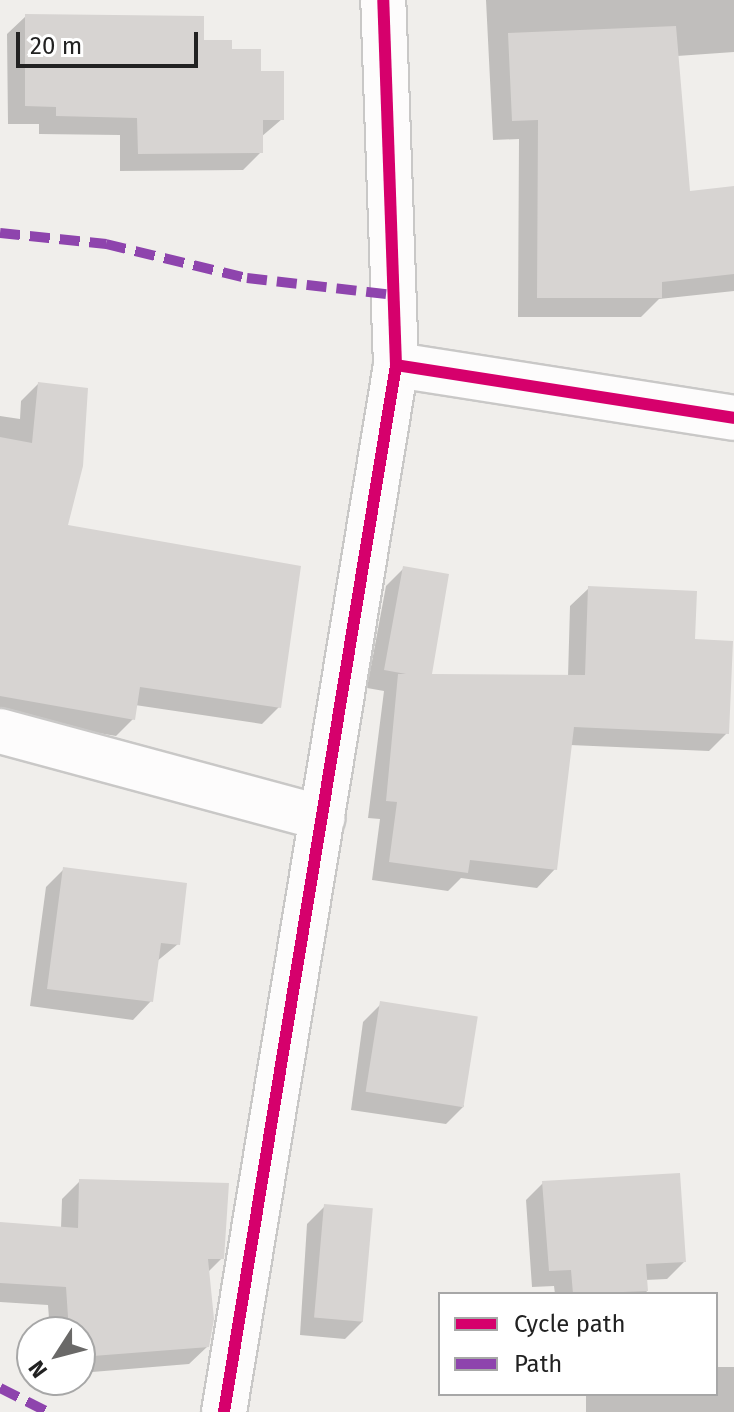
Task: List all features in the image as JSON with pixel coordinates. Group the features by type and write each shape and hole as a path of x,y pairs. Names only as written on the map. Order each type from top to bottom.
{"street":[{"path":"224,1412 396,365 383,0"},
{"path":"396,365 734,418"},
{"path":"0,731 322,818"}],"building":[{"path":"25,14 204,16 204,40 232,40 232,49 261,49 261,71 284,71 284,120 263,120 263,153 138,154 137,118 56,116 56,107 25,106"},
{"path":"676,26 690,191 734,186 734,274 662,282 662,298 537,298 538,120 512,121 508,33"},
{"path":"38,382 88,388 83,466 68,525 301,566 281,708 140,687 135,720 0,696 0,437 32,443"},
{"path":"403,566 449,574 432,674 585,675 588,586 697,591 695,639 733,641 729,734 574,727 557,870 470,860 468,873 389,862 397,802 386,801 398,674 406,674 384,670"},
{"path":"63,867 187,883 180,945 161,943 153,1002 47,989"},
{"path":"380,1001 478,1016 463,1107 366,1092"},
{"path":"680,1173 686,1262 646,1264 648,1291 573,1292 571,1270 549,1271 542,1181"},
{"path":"79,1179 229,1183 224,1259 208,1259 214,1319 209,1347 96,1356 96,1316 68,1316 66,1287 0,1283 0,1222 78,1228"},
{"path":"324,1204 373,1208 363,1322 314,1318"}],"marked path":[{"path":"0,233 106,244 247,278 395,295"},
{"path":"0,1388 48,1412"}],"cycle path":[{"path":"224,1412 396,365 383,0"},
{"path":"396,365 734,418"}]}
